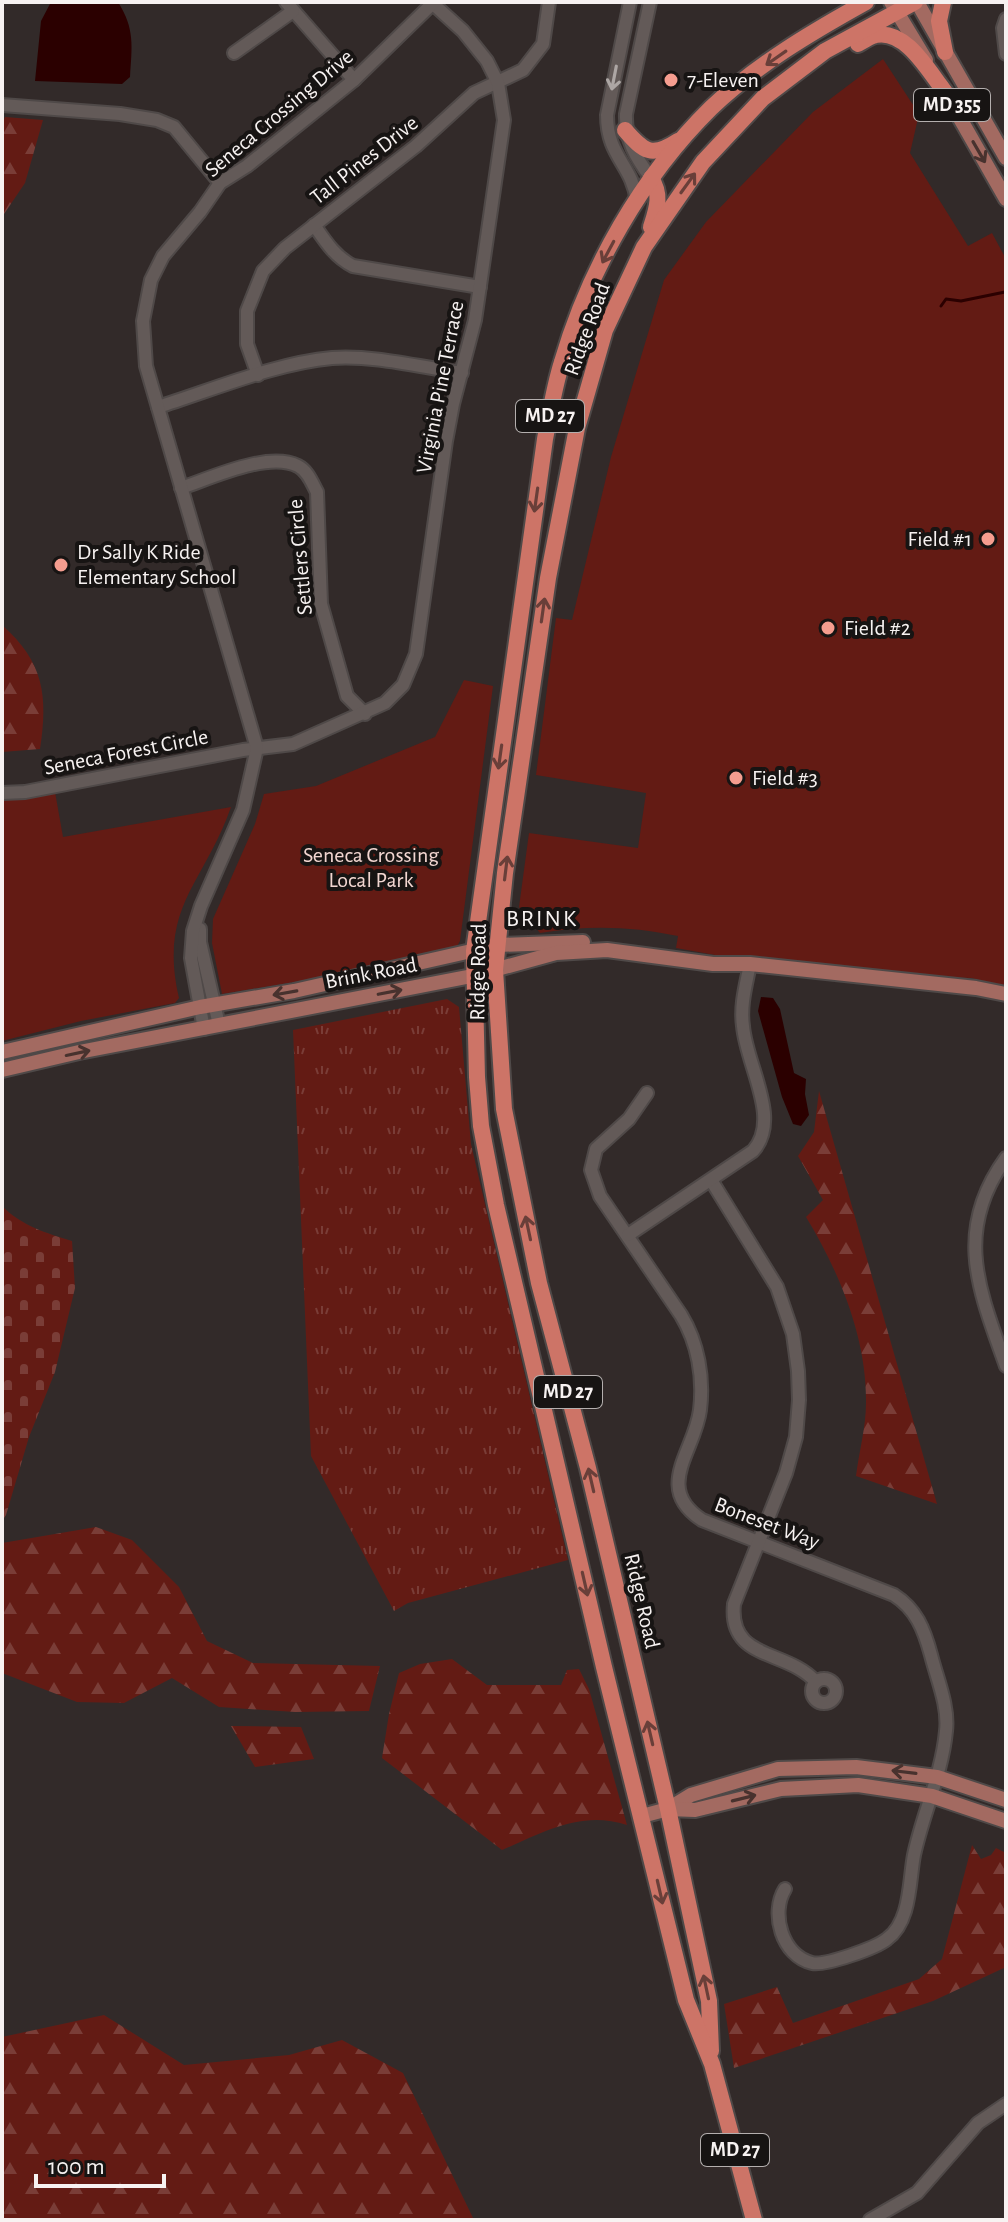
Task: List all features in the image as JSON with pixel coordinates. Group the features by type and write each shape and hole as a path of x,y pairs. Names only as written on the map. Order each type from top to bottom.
{"highway":[{"path":"817,29 853,2"},
{"name":"Ridge Road","path":"754,2220 712,2064 686,2000 496,1205 481,1126 472,976 545,439 562,362 582,307 601,264 651,178 712,108 751,75 817,29 866,2"},
{"name":"Ridge Road","path":"712,2064 709,2001 668,1809 588,1468 530,1240 504,1109 495,970 505,873 548,578 577,428 605,330 644,247 703,162 763,98 825,51 894,7 916,2"},
{"path":"943,2 939,21 945,52"},
{"path":"788,78 875,35 888,35 910,48 945,92"},
{"path":"625,130 637,144 652,152 665,150 686,136"},
{"path":"644,247 658,204 658,189 651,178"}],"main road":[{"name":"MD 355","path":"916,2 1006,158"},
{"name":"MD 355","path":"894,7 1006,199"},
{"name":"Brink Road","path":"2,1052 207,1005 294,991 498,945 602,942 750,964 976,988 1006,994"},
{"name":"Brink Road","path":"2,1070 472,976 536,956 607,950 713,964 750,964"},
{"path":"642,1816 668,1809 691,1795 778,1769 856,1767 937,1777 1006,1800"},
{"path":"668,1809 695,1810 781,1789 858,1785 932,1796 1006,1821"}],"street":[{"name":"Tall Pines Drive","path":"258,375 247,344 249,301 273,258 416,146 474,93 523,70 538,53 545,36 549,2"},
{"path":"630,2 607,115 607,134 613,150 634,183 637,201"},
{"path":"638,2 634,24 638,33 643,34"},
{"path":"650,2 625,130 633,152 651,178"},
{"name":"Virginia Pine Terrace","path":"257,748 293,744 365,714 395,696 413,666 446,441 475,320 503,134 498,83 478,47 433,3"},
{"name":"Seneca Crossing Drive","path":"204,1029 207,1005 200,942 201,906 243,810 257,748 146,366 143,321 151,280 163,256 220,183 247,166 354,80 433,3"},
{"path":"234,53 290,6 354,80"},
{"path":"1006,19 1003,28 1006,54"},
{"path":"2,105 120,114 157,120 174,127 220,183"},
{"path":"314,225 330,248 353,266 480,287"},
{"path":"158,407 258,375 332,358 363,358 462,373"},
{"name":"Settlers Circle","path":"181,488 259,463 275,461 296,465 311,479 317,492 321,604 347,696 365,714"},
{"name":"Seneca Forest Circle","path":"2,793 25,792 257,748"},
{"path":"628,1235 753,1151 762,1138 765,1112 742,1024 742,1004 750,964"},
{"name":"Seneca Crossing Drive","path":"207,1005 219,1025"},
{"name":"Boneset Way","path":"647,1093 629,1119 596,1149 591,1170 600,1196 686,1322 696,1352 700,1375 700,1410 680,1468 678,1481 683,1502 691,1513 702,1520 894,1595 907,1603 916,1615 927,1643 945,1708 947,1730 937,1777 915,1852 903,1917 898,1928 888,1939 821,1963 811,1963 791,1949 783,1937 778,1920 778,1900 785,1889"},
{"path":"1006,1158 982,1200 974,1246 980,1294 1006,1366"},
{"path":"711,1180 777,1287 793,1334 798,1371 796,1437 786,1473 734,1604 733,1615 737,1631 748,1645 799,1666 816,1682"},
{"path":"870,2220 917,2193 978,2123 1006,2104"}],"green space":[{"path":"883,59 919,114 910,153 968,246 992,233 1006,259 1006,986 971,978 929,977 792,961 793,969 676,948 678,936 643,930 592,928 540,933 519,907 529,833 638,848 646,793 536,775 556,618 572,620 611,457 664,280 706,222 813,112"},
{"path":"5,117 43,120 25,183 2,217 2,125"},
{"path":"2,625 27,653 40,681 43,712 40,749 2,752"},
{"name":"Seneca Crossing Local Park","path":"464,680 493,686 460,941 456,948 342,974 222,994 212,943 213,919 255,824 264,794 316,786 435,737"},
{"path":"55,792 63,837 231,807 179,918 174,941 179,998 175,1003 81,1021 2,1041 2,798"},
{"path":"447,999 459,1007 471,1144 568,1560 408,1603 394,1611 311,1456 293,1030"},
{"path":"819,1091 937,1504 856,1476 866,1412 862,1354 840,1282 806,1217 823,1200 798,1156 814,1132"},
{"path":"2,1206 26,1224 72,1241 75,1288 55,1372 29,1437 2,1521"},
{"path":"96,1527 132,1540 179,1587 207,1641 253,1663 380,1666 369,1711 295,1712 219,1707 172,1678 124,1703 77,1702 2,1673 2,1543"},
{"path":"452,1659 487,1685 561,1685 567,1670 579,1669 589,1689 627,1825 594,1820 563,1825 502,1850 382,1758 399,1673 420,1664"},
{"path":"231,1726 301,1727 314,1759 255,1767"},
{"path":"972,1845 981,1859 991,1855 996,1848 1006,1853 1006,1967 933,2001 734,2068 724,2004 777,1987 793,2023 919,1979 942,1959"},
{"path":"104,2015 184,2065 289,2055 342,2040 403,2073 474,2220 2,2220 2,2037"}],"shaded area":[{"path":"51,2 118,2 130,29 130,77 122,84 35,81 41,21"},
{"path":"761,997 773,998 780,1009 794,1073 806,1079 809,1115 801,1126 793,1124 782,1097 758,1011"}],"waterway":[{"path":"941,306 946,299 961,301 1005,292"}],"place":[{"name":"7-Eleven","path":"671,80"},
{"name":"Field #1","path":"988,539"},
{"name":"Dr Sally K Ride Elementary School","path":"61,565"},
{"name":"Field #2","path":"828,628"},
{"name":"Field #3","path":"736,778"}],"district":[{"name":"BRINK","path":"542,919"}]}
